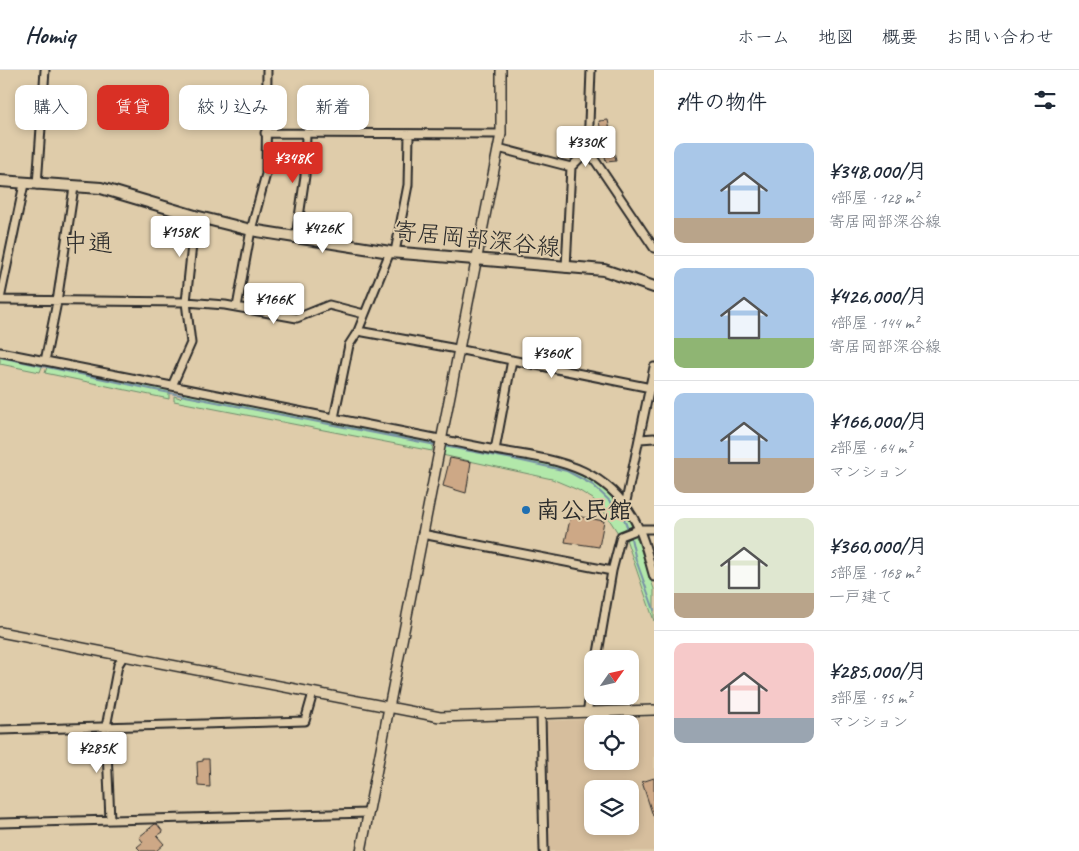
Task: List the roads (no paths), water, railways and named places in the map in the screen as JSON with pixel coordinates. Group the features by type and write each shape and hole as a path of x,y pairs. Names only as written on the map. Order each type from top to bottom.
{"main road":[{"name":"寄居岡部深谷線","path":"0,181 101,188 195,216 251,230 392,252 604,270 654,287"}],"street":[{"path":"37,185 45,70"},
{"path":"237,307 251,230 266,174 267,70"},
{"path":"361,851 501,134 502,70"},
{"path":"591,70 588,150 654,248"},
{"path":"265,133 501,134"},
{"path":"296,237 305,176 306,133"},
{"path":"334,418 349,345 358,331 392,252 408,185 409,135"},
{"path":"498,148 571,167"},
{"path":"566,268 571,167 588,150"},
{"path":"24,184 0,300 186,302 237,307 297,318 329,305 364,314"},
{"path":"45,361 57,302 74,187"},
{"path":"172,386 191,343 186,302 195,216"},
{"path":"358,331 651,388"},
{"path":"0,352 495,450 557,460 598,478 625,506 637,530 654,576"},
{"path":"495,450 512,360"},
{"path":"625,506 654,368"},
{"path":"640,439 654,438"},
{"path":"599,650 612,570 621,536 637,530 654,528"},
{"path":"422,534 612,570"},
{"path":"0,632 440,717 654,710"},
{"path":"110,820 106,727 118,666 123,657"},
{"path":"0,730 305,721 313,693"},
{"path":"587,713 588,705"},
{"path":"542,714 544,851"},
{"path":"0,822 368,813"}],"waterway":[{"path":"0,357 160,391 436,445"},
{"path":"443,446 567,471 593,485 616,507 624,519 654,610"}],"place":[{"name":"南公民館","path":"526,510"}],"district":[{"name":"中通","path":"88,242"}]}
